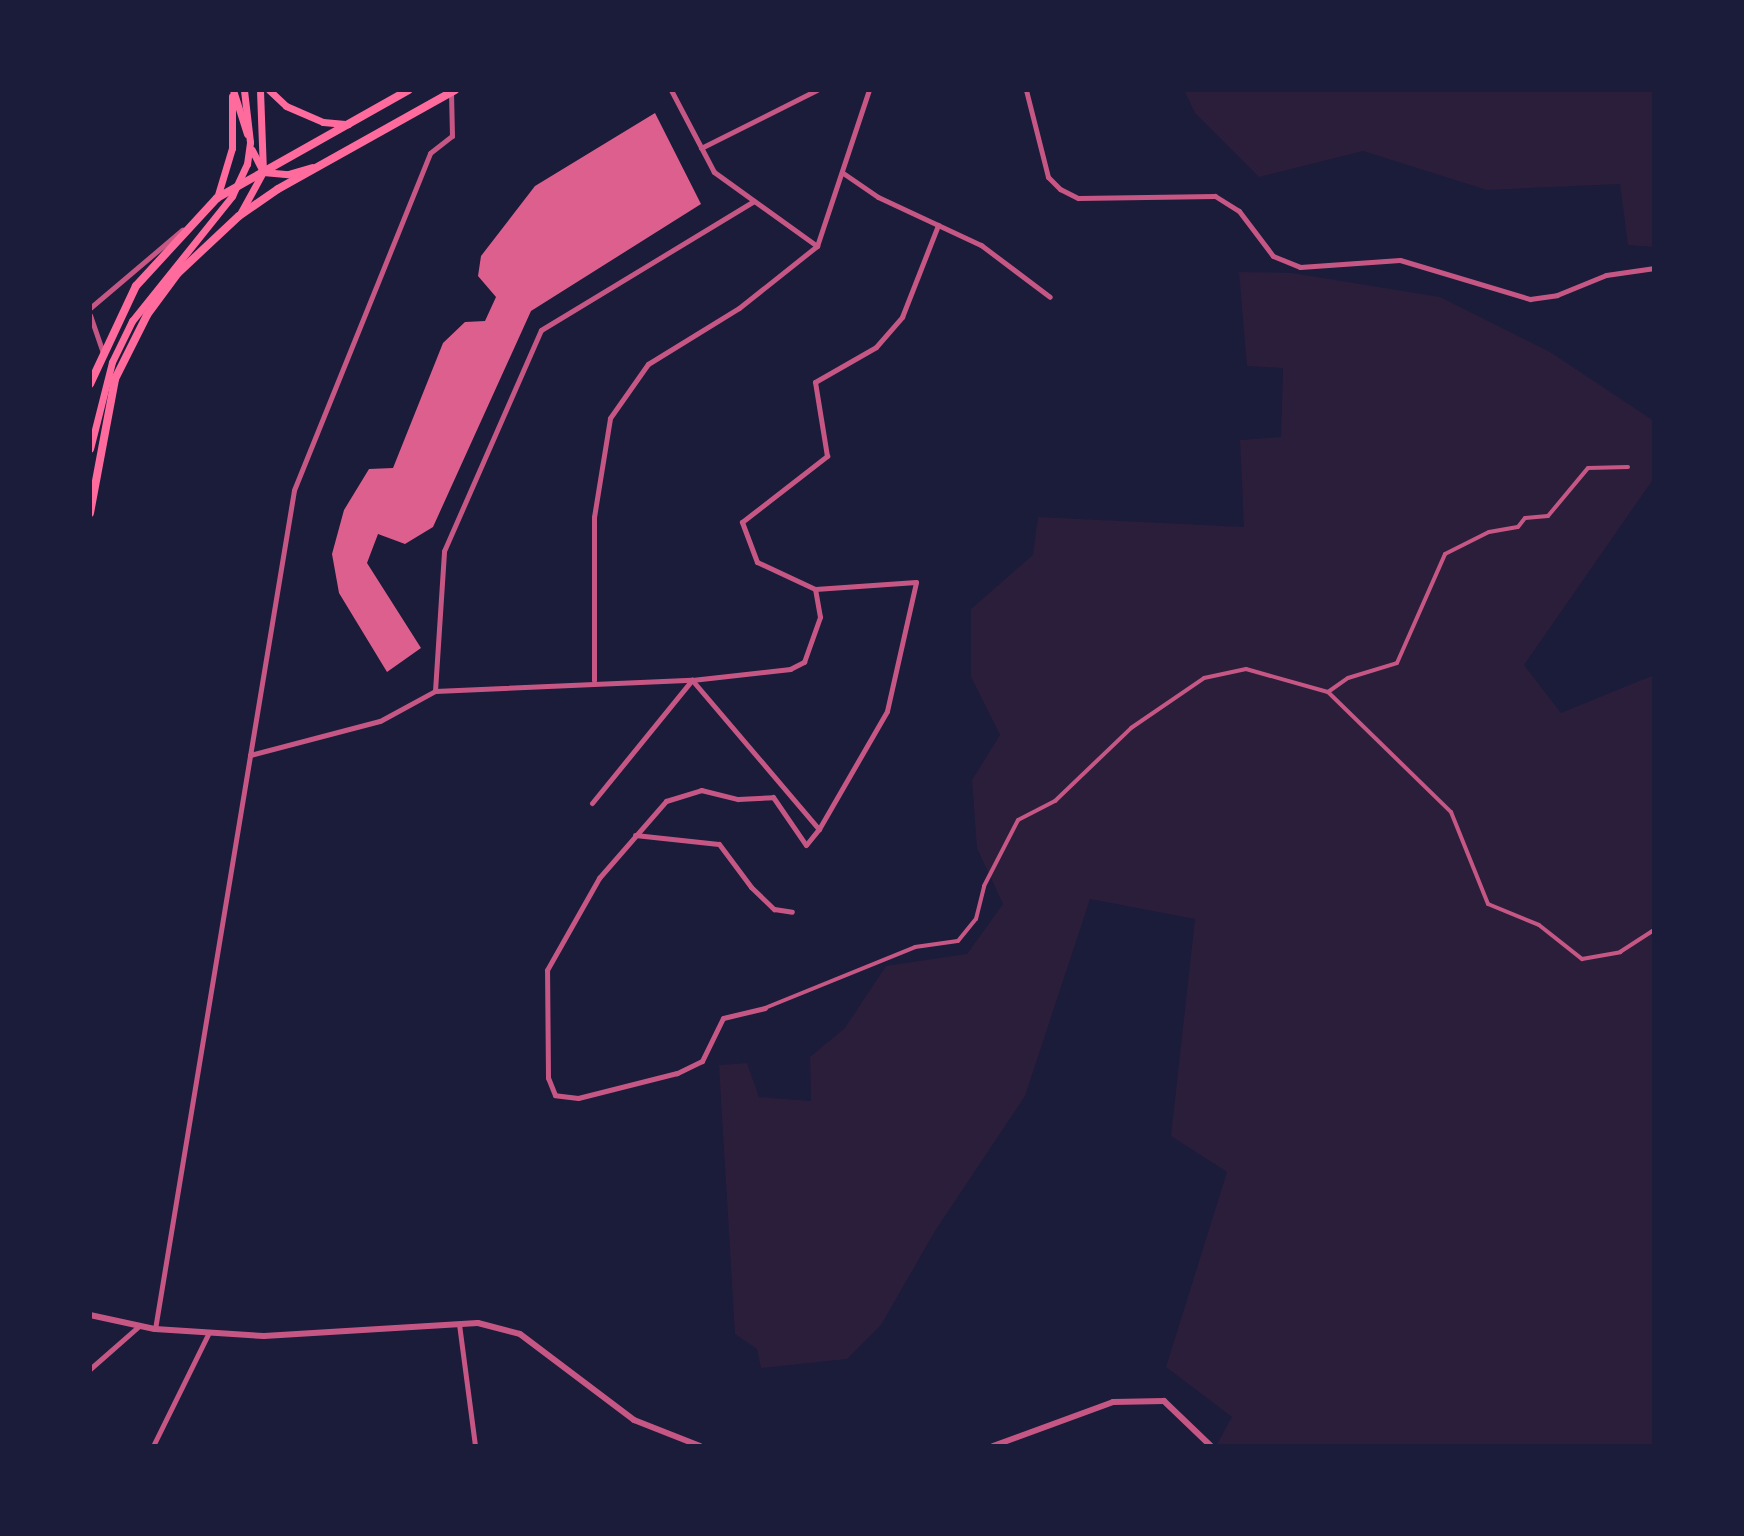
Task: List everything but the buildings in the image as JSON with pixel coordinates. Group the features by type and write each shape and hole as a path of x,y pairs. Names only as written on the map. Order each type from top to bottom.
{"main road":[{"path":"232,90 263,172"},
{"path":"217,198 232,148 232,90"},
{"path":"90,449 112,362 132,321 232,196 247,164 250,142 244,90"},
{"path":"239,216 263,172 260,90"},
{"path":"269,90 286,106 323,122 350,125"},
{"path":"90,384 136,286 217,198 409,90"},
{"path":"90,513 115,379 147,315 178,273 239,216 316,165 453,91"},
{"path":"263,172 288,174 316,165"}],"street":[{"path":"671,90 714,172 817,246"},
{"path":"701,148 817,90"},
{"path":"594,680 594,517 610,418 648,364 739,308 817,246 869,90"},
{"path":"1026,90 1048,177 1060,189 1078,198 1215,196 1239,211 1273,256 1300,267 1400,260 1530,299 1557,295 1606,275 1654,268"},
{"path":"155,1329 294,490 430,153 452,136 453,91"},
{"path":"843,173 981,245 1050,297"},
{"path":"435,691 444,551 541,330 754,201"},
{"path":"90,308 192,222"},
{"path":"938,225 902,317 876,347 815,382 827,456 742,522 757,562 815,589 916,582 887,711 819,829 806,845 773,797 738,799 701,790 666,801 634,835 599,878 547,970 548,1078 555,1095 597,1095 677,1073 702,1061 723,1018 765,1008 915,947 958,941 976,919 984,886 1018,820 1055,801 1131,728 1204,678 1246,669 1328,692 1451,812 1488,904 1539,925 1582,959 1620,952 1654,930"},
{"path":"90,315 103,352"},
{"path":"1328,692 1348,678 1397,663 1445,554 1489,532 1518,527 1525,518 1548,516 1588,468 1628,467"},
{"path":"250,755 380,721 435,691 594,680 692,680 790,669 804,662 820,617 815,589"},
{"path":"592,803 692,680"},
{"path":"692,680 819,829"},
{"path":"634,835 719,844 751,887 774,909 792,912"},
{"path":"90,1315 155,1329 208,1334 264,1336 459,1323 520,1334 634,1420 700,1446"},
{"path":"459,1323 475,1446"},
{"path":"90,1369 139,1326"},
{"path":"153,1446 208,1334"},
{"path":"993,1446 1113,1402 1164,1401 1211,1446"}],"shaded area":[{"path":"1184,90 1654,90 1654,247 1628,245 1620,184 1487,190 1363,151 1259,177 1195,113"},
{"path":"1239,272 1292,273 1440,297 1550,352 1654,421 1654,478 1524,665 1561,713 1654,675 1654,1446 1216,1446 1232,1417 1166,1367 1227,1172 1171,1136 1195,919 1090,899 1025,1096 935,1231 881,1325 847,1359 761,1368 757,1349 735,1334 719,1065 747,1063 759,1097 811,1101 810,1057 845,1028 886,966 967,954 1003,904 977,848 972,780 1000,735 971,677 971,609 1033,555 1038,517 1244,527 1240,440 1281,437 1283,368 1247,366"}]}
